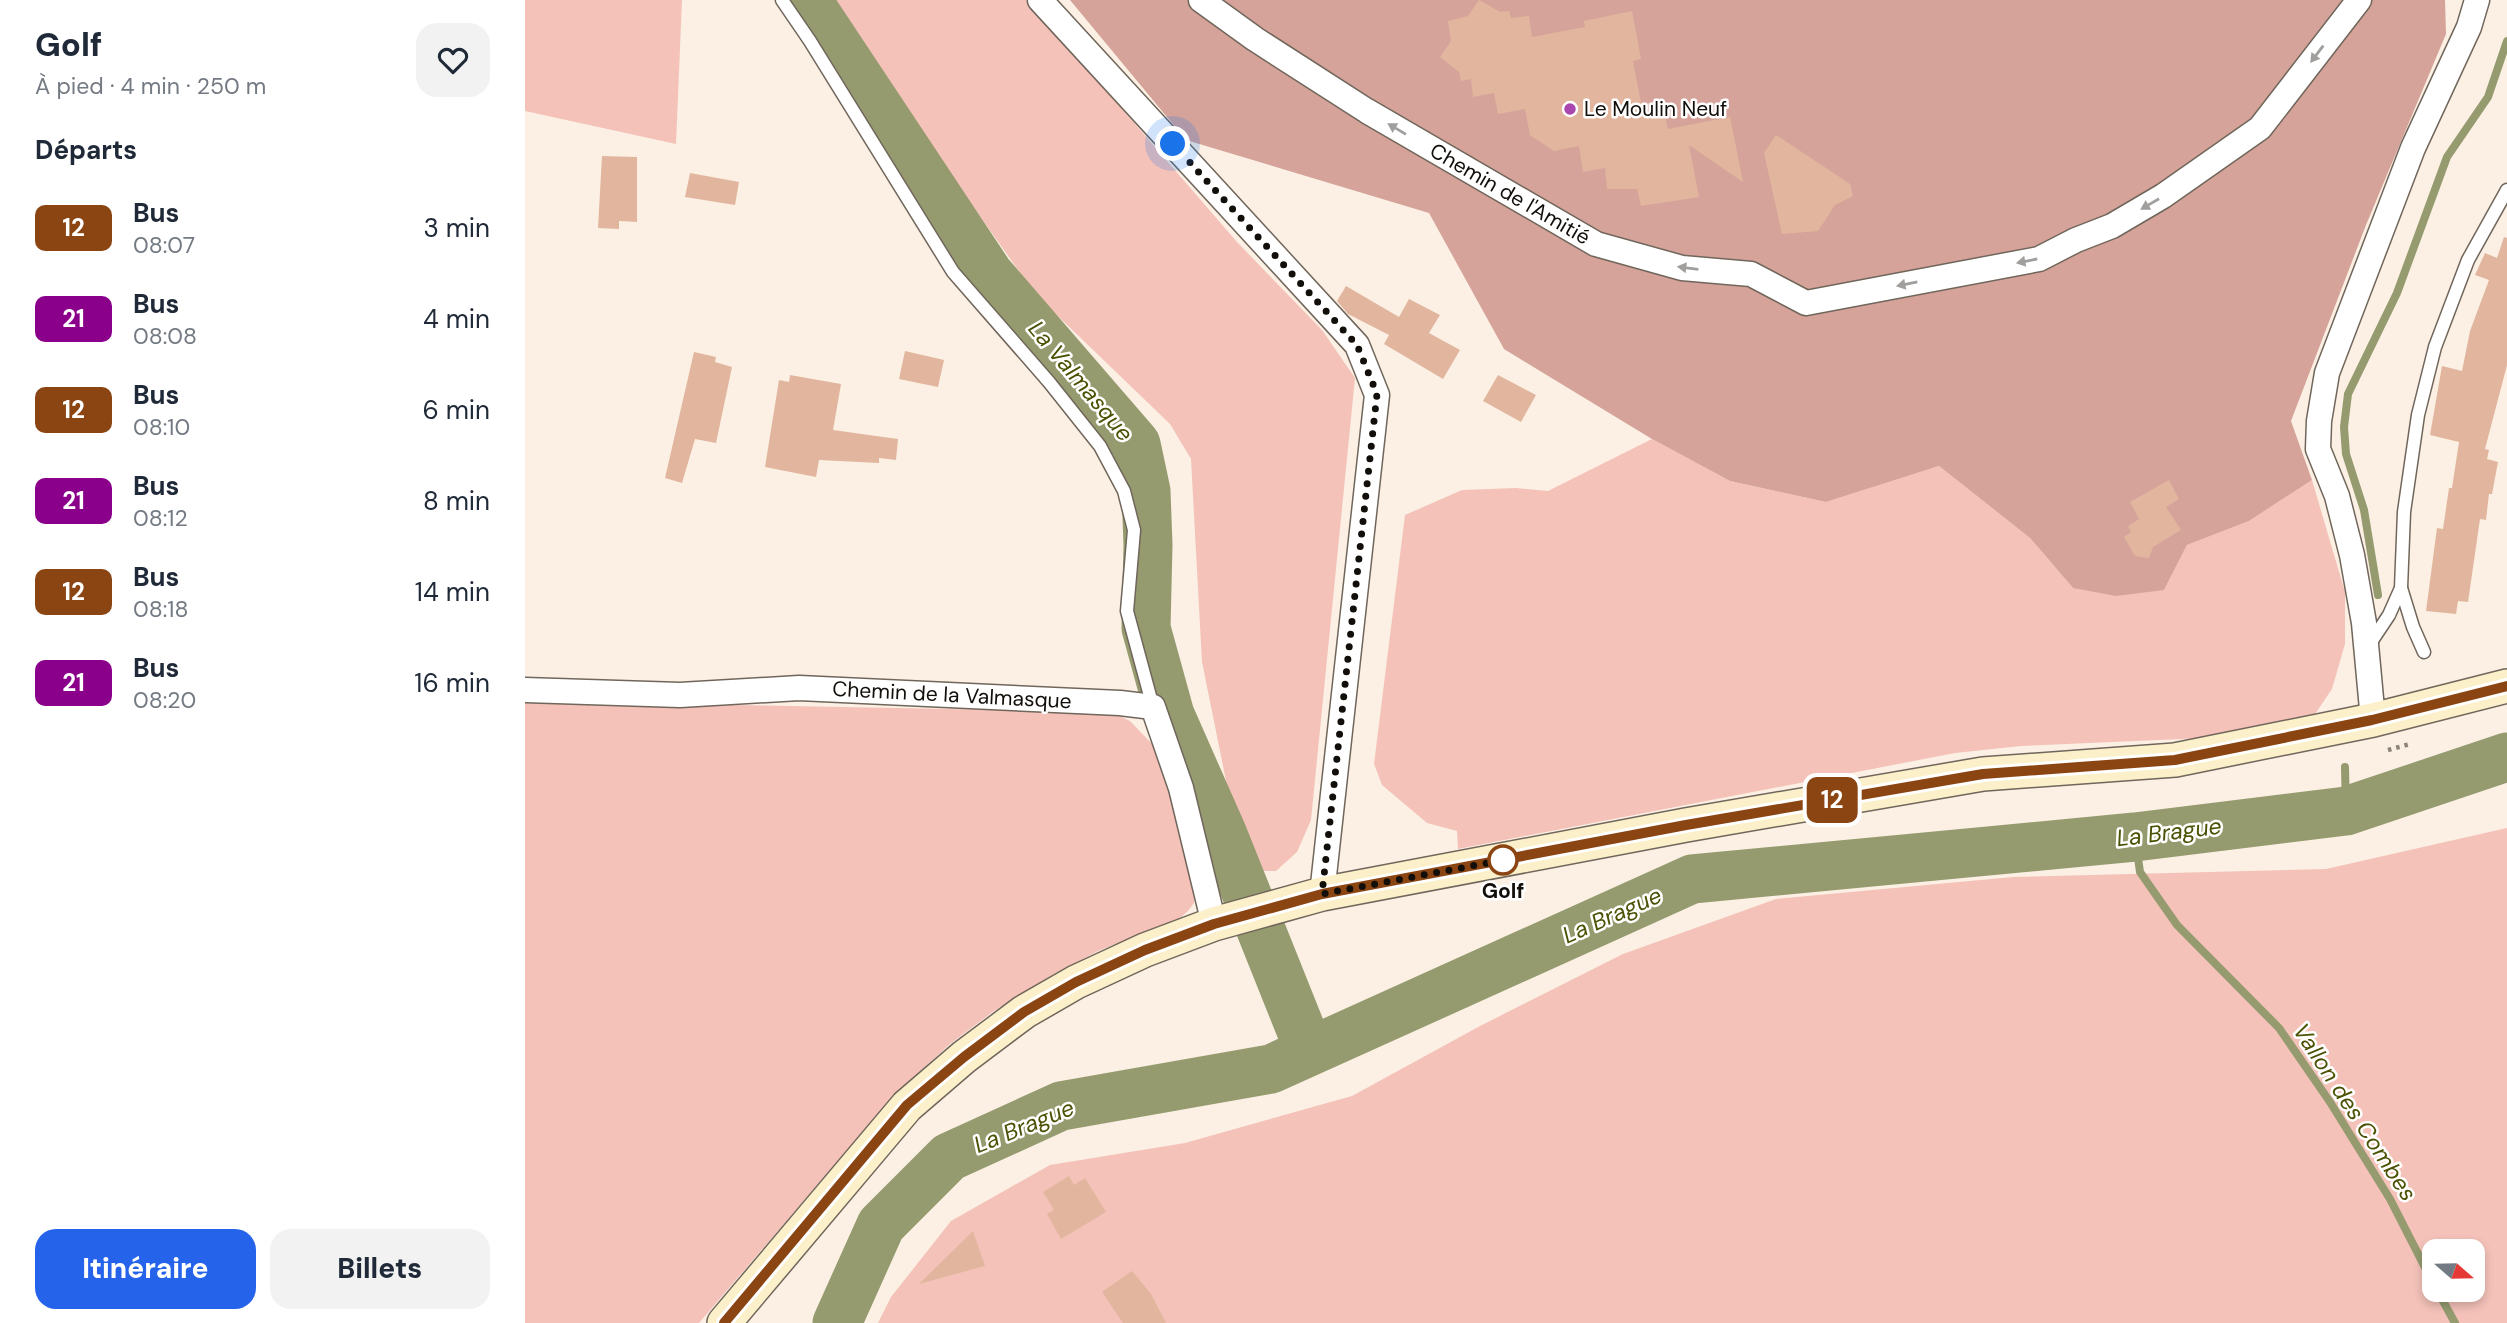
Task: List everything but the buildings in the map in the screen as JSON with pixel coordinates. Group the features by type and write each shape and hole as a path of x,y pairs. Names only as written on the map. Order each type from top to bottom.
{"street":[{"name":"Chemin de l'Amitié","path":"1201,0 1255,39 1367,111 1596,244 1682,268 1751,274 1806,303 2039,259 2112,226 2163,196 2260,128 2359,0"},
{"path":"2372,720 2367,648 2352,555 2337,496 2318,449 2319,421 2327,373 2413,148 2469,27 2477,0"},
{"path":"1055,5 1119,85 1357,345 1377,394 1322,894"},
{"path":"724,1323 907,1105 964,1057 1024,1012 1076,982 1145,950 1225,921 1322,894 1686,825 1983,774 2175,760 2372,720 2507,686"},
{"name":"Chemin de la Valmasque","path":"525,690 680,695 799,688 1120,703 1153,707"},
{"path":"1153,707 1225,921"}],"lane":[{"path":"782,0 953,272 1049,382 1100,446 1124,491 1134,530 1127,611 1153,707"},
{"path":"2424,652 2401,588 2405,512 2418,415 2435,347 2468,260 2507,190"},
{"path":"2367,648 2389,615 2401,588"}],"shaded area":[{"path":"525,0 682,0 676,144 525,111"},
{"path":"831,0 1028,0 1237,242 1322,330 1355,378 1311,820 1297,852 1276,871 1251,871 1241,855 1202,662 1191,459 1170,424 1036,295"},
{"path":"1070,0 2445,0 2446,34 2366,225 2291,421 2312,480 2249,521 2187,545 2164,590 2116,596 2073,588 2030,538 1939,466 1826,502 1730,481 1652,439 1504,349 1429,213 1186,140"},
{"path":"1652,439 1730,481 1826,502 1939,466 2030,538 2073,588 2164,590 2187,545 2249,521 2312,480 2345,592 2345,644 2332,689 2309,723 2205,738 2021,746 1955,753 1458,849 1457,831 1427,823 1382,785 1374,764 1405,515 1462,490 1516,488 1548,491"},
{"path":"525,701 1111,712 1130,721 1156,748 1190,853 1194,903 1180,918 1098,951 1054,974 994,1011 950,1044 895,1094 699,1323 525,1323"},
{"path":"2507,828 2507,1323 878,1323 891,1297 951,1221 1050,1165 1185,1143 1352,1096 1480,1026 1623,954 1776,899 2013,877 2326,869"}],"waterway":[{"name":"La Valmasque","path":"807,0 989,274 1136,444 1146,491 1146,628 1170,715 1223,835 1309,1050"},
{"path":"2378,595 2364,510 2346,454 2344,427 2348,394 2397,293 2447,157 2488,97 2507,41"},
{"name":"La Brague","path":"837,1323 881,1225 949,1157 1061,1106 1271,1069 1692,879 2135,837 2346,811 2507,757"},
{"path":"2345,767 2346,811"},
{"name":"Vallon des Combes","path":"2135,837 2140,872 2177,925 2279,1028 2330,1102 2390,1199 2422,1262"},
{"name":"Vallon des Combes","path":"2444,1302 2455,1323"}],"bus line":[{"name":"12","path":"724,1323 907,1105 964,1057 1024,1012 1076,982 1145,950 1214,924 1322,894 1686,825 1983,774 2175,760 2372,720 2507,686"}],"place":[{"name":"Le Moulin Neuf","path":"1570,109"},
{"name":"Golf","path":"1503,860"}],"route":[{"path":"1173,144 1357,345 1377,394 1322,894 1509,859 1503,860"}]}
